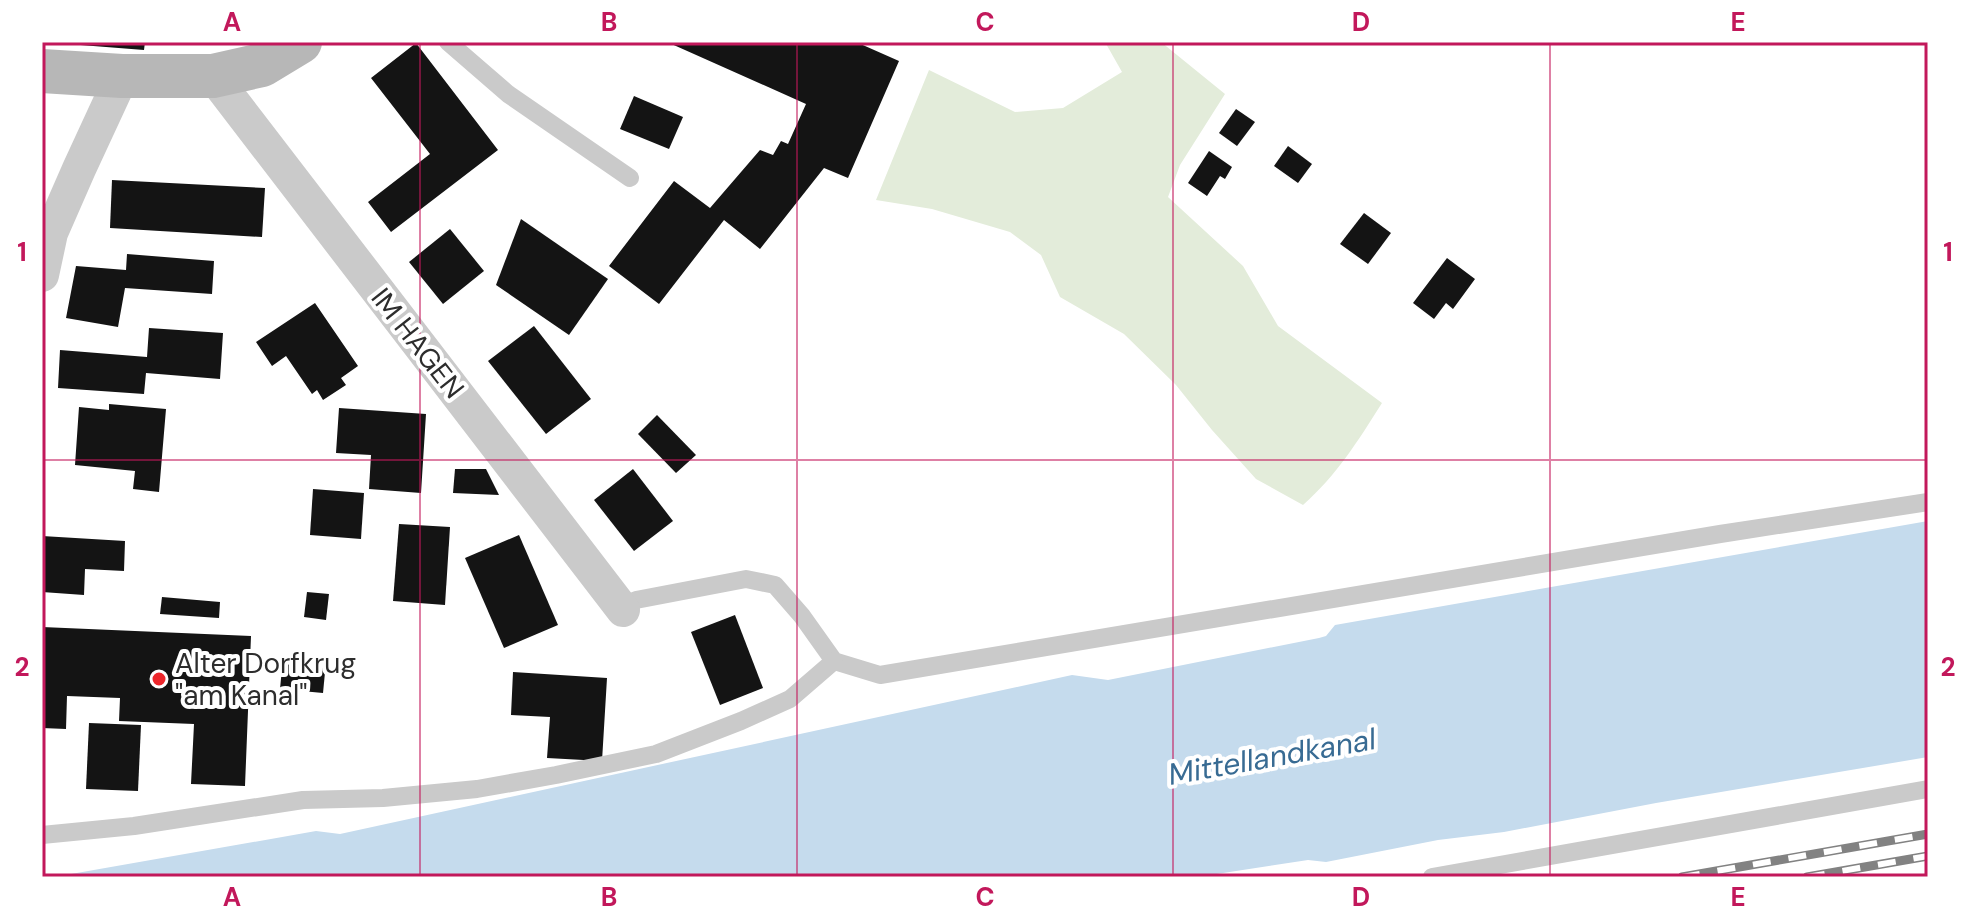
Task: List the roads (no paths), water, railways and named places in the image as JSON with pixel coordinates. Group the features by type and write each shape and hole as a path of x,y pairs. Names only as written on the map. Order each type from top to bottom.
{"street":[{"path":"42,71 122,76 213,76 262,65 300,42"},
{"path":"42,275 51,233 122,76"},
{"name":"IM HAGEN","path":"213,76 623,610"}],"lane":[{"path":"448,42 508,94 630,178"},
{"path":"623,610 636,600 746,579 775,585 834,661 880,675 1928,502"},
{"path":"42,835 134,826 303,800 383,798 477,789 656,754 790,699 834,661"},
{"path":"1432,877 1928,789"}],"water":[{"name":"Mittellandkanal","path":"1928,521 1928,757 1504,832 1438,840 1326,862 1308,860 1197,877 54,877 316,831 340,834 1072,675 1108,680 1319,638 1326,636 1335,625"}],"railway":[{"path":"1682,877 1928,834"},
{"path":"1807,877 1928,856"}],"place":[{"name":"Alter Dorfkrug \"am Kanal\"","path":"159,679"}]}
